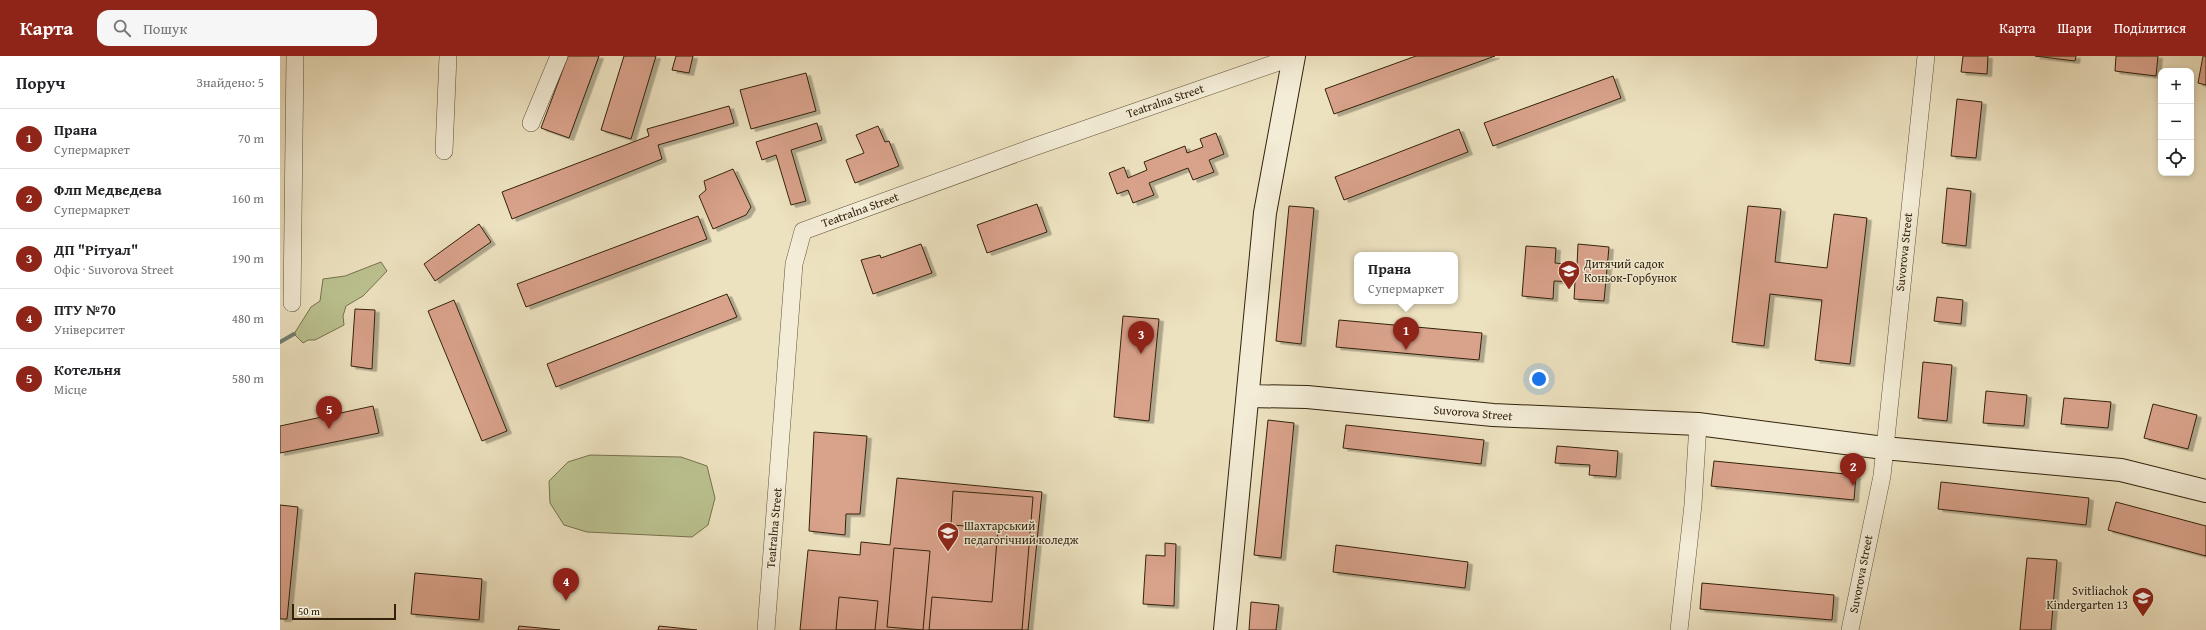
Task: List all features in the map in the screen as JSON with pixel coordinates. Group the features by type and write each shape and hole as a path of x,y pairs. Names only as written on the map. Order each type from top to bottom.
{"street":[{"path":"292,304 295,56"},
{"path":"444,151 448,56"},
{"path":"531,123 559,56"},
{"path":"1225,630 1265,213 1295,56"},
{"name":"Teatralna Street","path":"766,630 794,264 803,231 1034,147 1295,56"},
{"name":"Suvorova Street","path":"1850,630 1882,476 1926,56"},
{"name":"Suvorova Street","path":"1248,396 1307,397 1493,415 1698,424 1884,448 2121,470 2206,491"},
{"path":"1679,630 1693,505 1698,424"}],"green space":[{"path":"381,262 387,271 363,296 346,306 343,316 344,325 315,340 308,340 303,343 294,334 311,307 320,301 323,279 345,276"},
{"path":"590,455 681,457 707,466 715,498 708,525 692,537 587,532 564,525 550,503 549,481 568,462"}],"building":[{"path":"568,56 599,56 569,138 541,128"},
{"path":"624,56 656,56 631,139 601,130"},
{"path":"676,56 693,56 689,73 672,70"},
{"path":"1416,56 1495,56 1334,114 1325,89"},
{"path":"1963,56 1988,56 1987,74 1961,72"},
{"path":"2035,56 2076,56 2075,61"},
{"path":"2116,56 2158,56 2156,76 2115,71"},
{"path":"2203,56 2206,56 2206,85 2198,83"},
{"path":"806,73 816,111 751,129 740,90"},
{"path":"1613,76 1621,98 1493,146 1484,123"},
{"path":"1957,99 1982,102 1976,158 1951,156"},
{"path":"729,106 734,123 658,145 662,159 512,219 502,192 649,136 647,129"},
{"path":"817,123 822,140 791,150 806,201 791,205 776,155 762,160 756,142"},
{"path":"878,126 885,142 889,141 899,166 855,183 846,160 864,153 856,135"},
{"path":"1459,129 1468,152 1344,200 1335,177"},
{"path":"1216,133 1224,154 1209,160 1214,172 1193,180 1188,168 1149,183 1154,195 1133,203 1128,190 1117,194 1109,173 1124,167 1128,178 1147,170 1144,162 1185,146 1187,153 1203,147 1200,139"},
{"path":"733,169 751,207 746,215 713,229 699,196 706,190 704,181"},
{"path":"1947,188 1971,191 1966,246 1942,243"},
{"path":"1037,204 1047,232 987,253 977,225"},
{"path":"1289,206 1314,208 1301,344 1276,341"},
{"path":"1748,206 1781,209 1775,262 1827,268 1834,214 1867,218 1850,364 1815,360 1822,300 1770,294 1764,346 1732,342"},
{"path":"698,216 707,239 526,307 517,284"},
{"path":"479,224 491,242 435,281 424,264"},
{"path":"921,244 932,273 873,294 861,260 880,255 881,258"},
{"path":"1578,244 1609,247 1604,301 1574,299 1575,282 1554,281 1553,299 1522,296 1526,246 1556,248 1555,263 1577,265"},
{"path":"727,294 737,317 556,387 547,364"},
{"path":"1937,297 1963,300 1961,324 1934,321"},
{"path":"454,300 507,431 482,441 428,311"},
{"path":"355,309 375,310 372,369 351,366"},
{"path":"1123,316 1159,319 1149,421 1114,417"},
{"path":"1339,320 1482,333 1479,360 1336,347"},
{"path":"1923,362 1952,365 1947,421 1918,418"},
{"path":"1986,391 2027,395 2024,426 1983,423"},
{"path":"2064,398 2111,402 2108,428 2061,424"},
{"path":"2153,404 2197,415 2188,449 2144,438"},
{"path":"373,406 379,433 280,453 280,426"},
{"path":"1268,420 1294,423 1281,558 1254,555"},
{"path":"1346,425 1484,440 1481,464 1343,448"},
{"path":"814,432 867,436 860,514 846,514 845,535 809,531"},
{"path":"1557,446 1618,451 1616,477 1589,475 1590,465 1555,463"},
{"path":"1714,461 1856,475 1854,500 1711,486"},
{"name":"Шахтарський педагогічний коледж","path":"897,478 1042,492 1028,630 800,630 808,550 860,555 861,542 890,545"},
{"path":"1941,482 2089,498 2086,525 1938,509"},
{"path":"953,491 1033,497 1022,630 929,630 932,597 992,602 998,528 951,525"},
{"path":"2116,502 2206,526 2206,556 2108,530"},
{"path":"280,505 298,507 287,619 280,619"},
{"path":"1165,543 1176,544 1174,606 1143,604 1146,555 1165,556"},
{"path":"1336,545 1468,562 1465,588 1333,572"},
{"path":"894,548 930,551 923,630 887,627"},
{"path":"2027,558 2057,560 2051,630 2020,630"},
{"path":"415,573 482,579 479,620 411,614"},
{"path":"1702,583 1834,595 1832,620 1700,609"},
{"path":"839,597 878,601 875,630 836,630"},
{"path":"1251,602 1279,605 1276,630 1249,630"},
{"path":"519,626 560,630 518,630"},
{"path":"659,626 697,630 658,630"}],"waterway":[{"path":"280,342 294,334"}],"place":[{"name":"Дитячий садок Коньок-Горбунок","path":"1569,290"},
{"name":"Прана","path":"1406,350"},
{"name":"ДП \"Рітуал\"","path":"1141,354"},
{"name":"Котельня","path":"329,429"},
{"name":"Флп Медведева","path":"1853,486"},
{"name":"Шахтарський педагогічний коледж","path":"948,552"},
{"name":"ПТУ №70","path":"566,601"},
{"name":"Svitliachok Kindergarten 13","path":"2143,618"}]}
